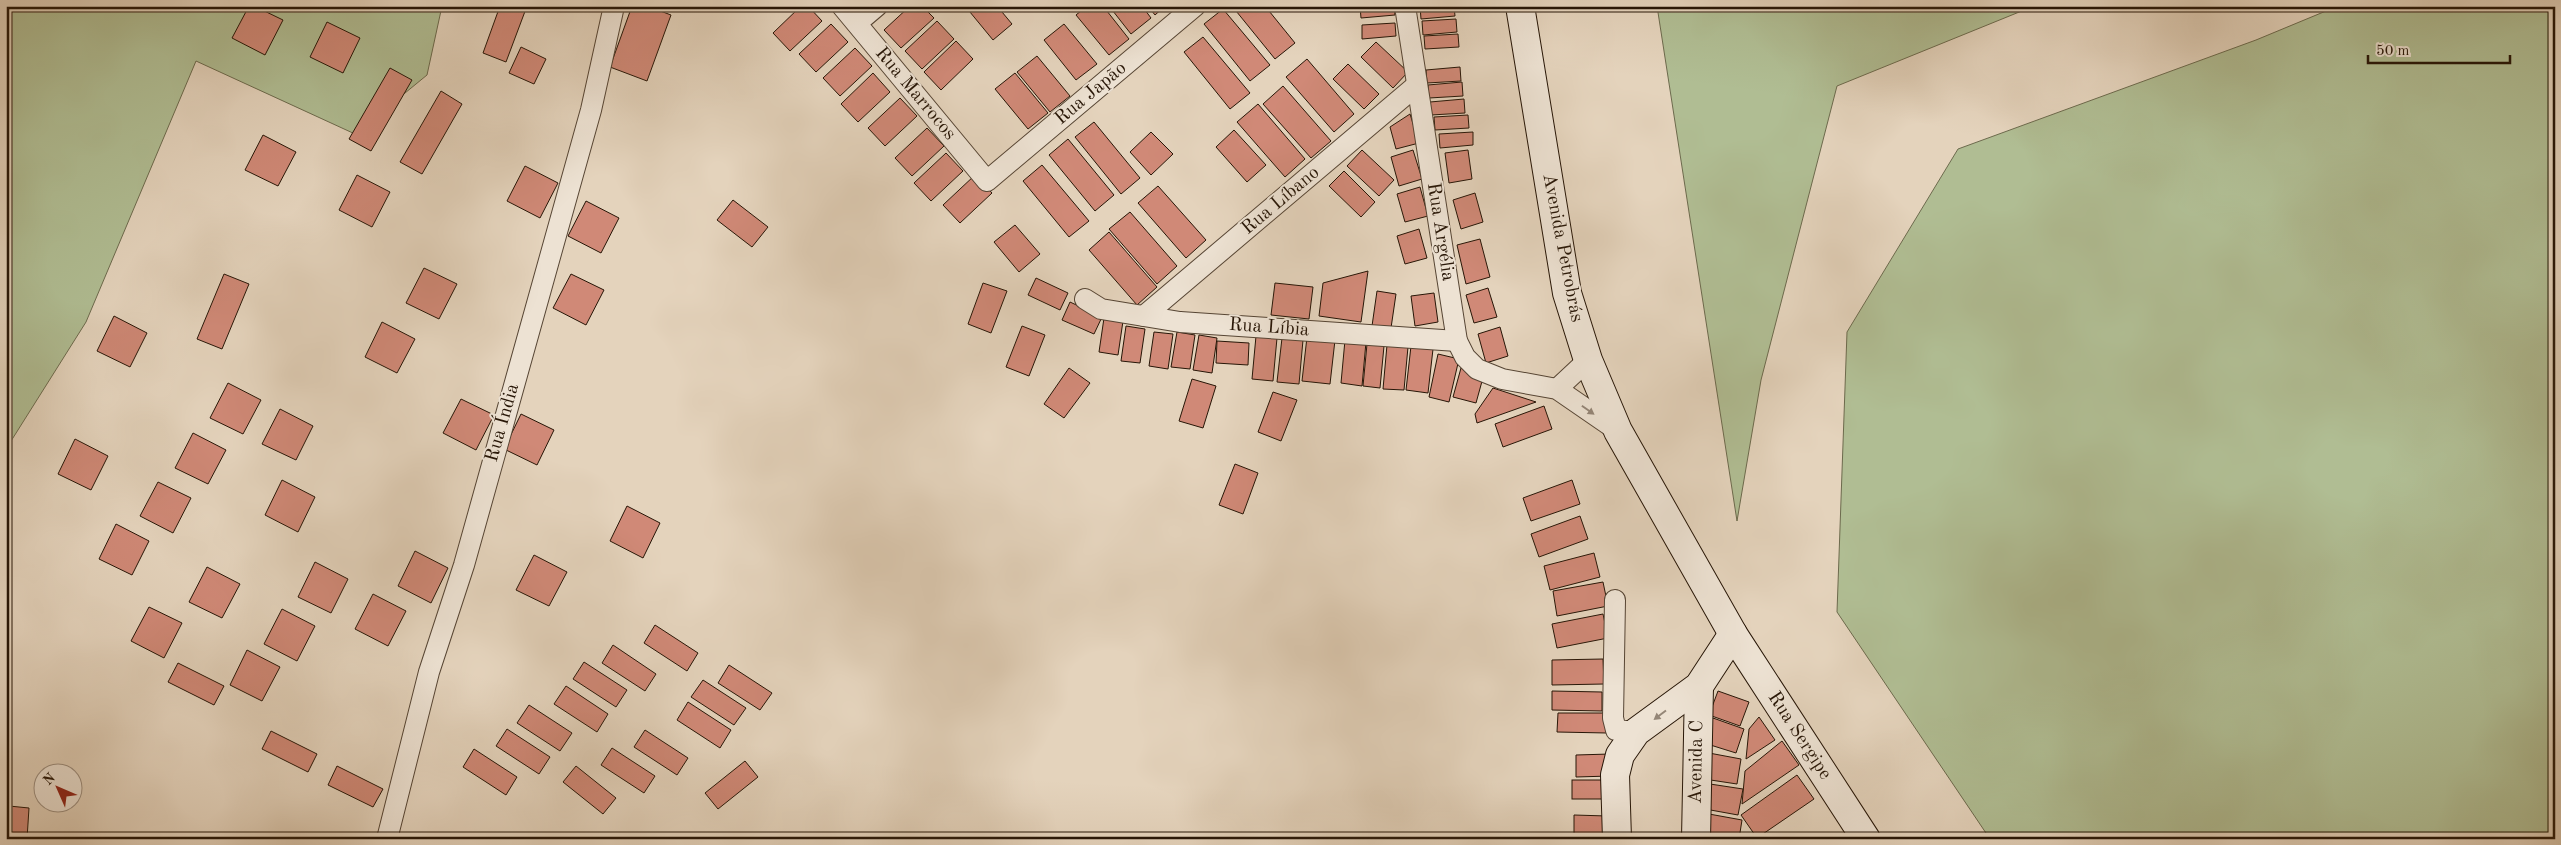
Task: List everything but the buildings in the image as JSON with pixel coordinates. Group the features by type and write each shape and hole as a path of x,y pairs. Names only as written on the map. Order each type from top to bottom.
{"main road":[{"name":"Avenida Petrobrás","path":"1520,6 1567,293 1588,360 1618,431 1733,634"},
{"name":"Avenida C","path":"1617,839 1615,775 1620,756 1636,732 1699,686 1733,634"},
{"name":"Rua Sergipe","path":"1733,634 1866,839"},
{"name":"Avenida C","path":"1696,839 1699,686"}],"street":[{"name":"Rua Índia","path":"387,839 429,672 464,565 591,110 614,6"},
{"name":"Rua Marrocos","path":"842,6 987,181"},
{"path":"856,23 877,6"},
{"name":"Rua Japão","path":"987,181 1195,6"},
{"name":"Rua Argélia","path":"1405,6 1457,341 1465,357 1477,369 1502,379 1557,389 1618,431"},
{"name":"Rua Líbano","path":"1144,316 1417,85"},
{"name":"Rua Líbia","path":"1084,299 1101,309 1180,322 1457,341"},
{"path":"1557,389 1588,360"},
{"path":"1615,600 1613,718 1616,730 1636,732"}],"green space":[{"path":"6,6 442,6 427,75 355,134 196,61 86,322 6,449"},
{"path":"1657,6 2034,6 1837,86 1761,380 1737,521"},
{"path":"2338,6 2555,6 2555,839 1990,839 1837,612 1847,332 1958,149 2256,40"}]}
